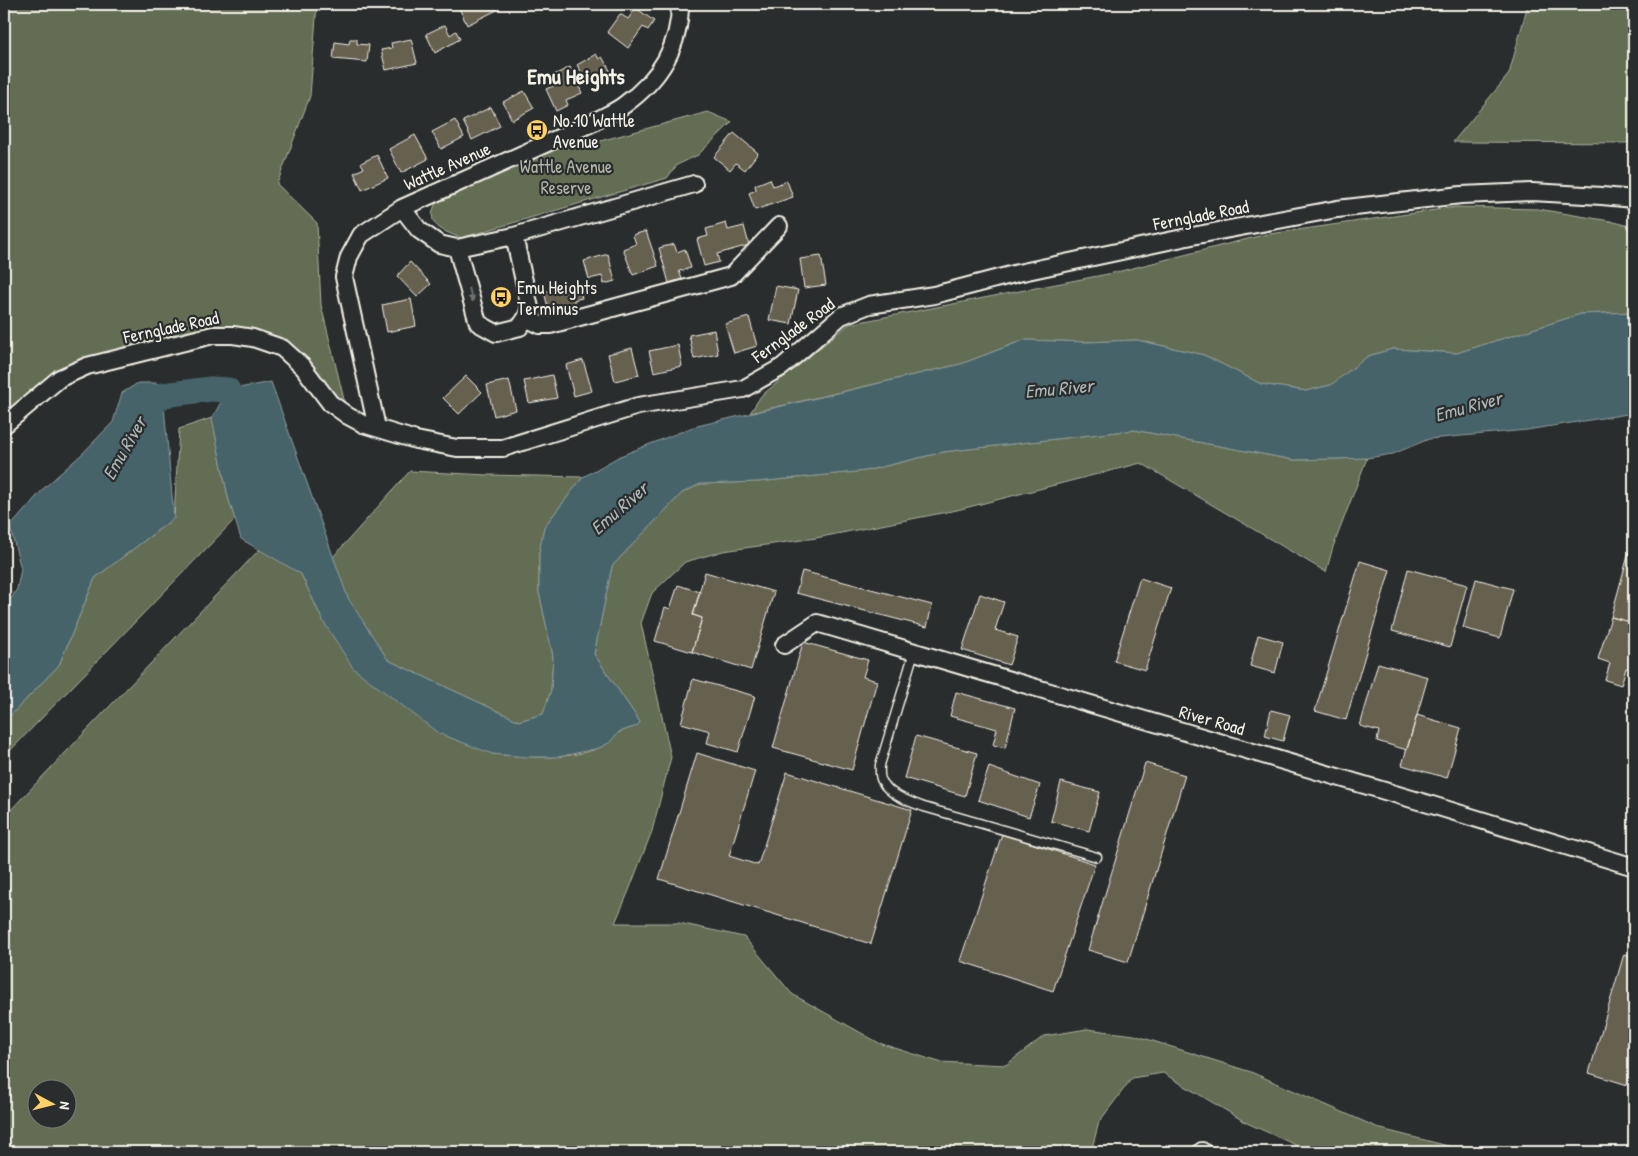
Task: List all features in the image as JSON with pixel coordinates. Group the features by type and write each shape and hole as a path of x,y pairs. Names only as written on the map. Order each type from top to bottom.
{"street":[{"name":"Wattle Avenue","path":"377,428 344,277 349,257 361,235 402,208 594,122 624,106 653,81 670,52 680,20 680,4"},
{"path":"402,208 419,230 439,244 457,248 514,236 694,184"},
{"name":"Fernglade Road","path":"4,425 60,378 87,366 213,335 233,334 253,338 282,348 304,367 330,403 348,416 377,428 416,440 457,448 504,448 638,406 743,389 782,367 841,316 869,305 934,294 1018,273 1192,236 1337,209 1461,195 1532,192 1634,199"},
{"path":"526,318 540,325 550,325 731,276 779,226"},
{"path":"457,248 478,323 496,333 520,328 530,308 514,236"},
{"name":"River Road","path":"784,644 817,623 1432,805 1634,867"}],"lane":[{"path":"914,652 880,765 882,782 902,798 924,807 1097,857"}],"green space":[{"path":"4,4 317,4 310,96 277,184 317,223 321,305 348,416 303,367 233,335 87,366 4,425"},
{"path":"1528,4 1634,4 1634,143 1453,142 1509,74"},
{"name":"Wattle Avenue Reserve","path":"708,112 732,122 698,155 677,165 667,178 461,238 442,230 432,217 436,203 572,141 574,148"},
{"path":"1456,207 1538,209 1634,227 1634,312 1581,314 1457,353 1393,349 1368,356 1331,385 1306,391 1261,384 1204,355 1137,340 1088,342 1024,340 961,364 750,413 761,396 849,324 1113,273 1263,235"},
{"path":"212,418 228,497 235,519 4,757 4,720 59,665 95,578 174,518 179,429"},
{"path":"1134,430 1294,460 1367,458 1333,547 1326,572 1141,463 957,510 816,538 723,551 685,562 652,593 641,623 671,757 652,831 615,923 679,923 744,937 792,994 879,1043 939,1062 1006,1065 1044,1036 1087,1029 1134,1035 1251,1072 1381,1129 1472,1152 1311,1152 1247,1123 1163,1073 1132,1078 1099,1122 1091,1152 4,1152 4,817 260,549 301,574 323,621 492,754 546,757 572,755 599,748 617,734 636,726 640,722 594,654 612,566 682,493 700,484 757,482 865,471 943,452"},
{"path":"410,471 583,477 544,527 539,553 539,592 553,656 551,690 543,714 519,721 388,660 348,599 333,557"}],"water":[{"path":"1634,312 1634,413 1527,430 1429,439 1393,454 1367,458 1294,460 1134,430 943,452 865,471 757,482 700,484 682,493 612,566 594,654 640,722 637,726 619,732 609,743 599,748 558,757 492,754 438,733 353,668 323,621 301,574 241,539 228,497 212,418 228,390 271,382 348,598 388,660 519,721 543,714 551,690 553,656 539,592 539,553 544,527 583,477 620,456 693,427 961,364 1024,340 1088,342 1137,340 1204,355 1261,384 1306,391 1331,385 1368,356 1393,349 1457,353 1581,314"},
{"path":"138,383 157,383 163,395 174,518 95,578 59,665 4,720 4,609 17,589 21,569 10,527 44,488 82,454 113,422 122,393"}],"building":[{"path":"466,4 494,4 497,10 467,25 459,8"},
{"path":"636,8 654,21 648,30 643,27 628,48 607,32 620,14 628,19"},
{"path":"445,25 450,35 456,31 460,39 435,53 426,34"},
{"path":"350,39 357,39 357,44 369,45 367,62 333,59 335,42 349,44"},
{"path":"411,39 417,63 386,70 381,50 392,48 391,43"},
{"path":"596,54 599,59 602,57 611,72 590,85 577,65"},
{"path":"570,67 582,93 566,100 568,105 556,111 546,89 558,84 554,75"},
{"path":"524,91 534,108 512,120 503,102"},
{"path":"491,107 500,126 472,140 463,121"},
{"path":"455,120 464,137 441,149 432,132"},
{"path":"734,133 758,153 745,170 736,163 730,170 714,157"},
{"path":"415,135 428,159 401,173 389,149"},
{"path":"377,155 388,178 362,190 354,173 364,168 361,163"},
{"path":"770,179 773,186 787,181 793,197 755,210 749,193 756,190 755,185"},
{"path":"726,223 728,230 744,226 749,245 717,254 719,262 704,266 697,239 708,236 706,229"},
{"path":"646,231 658,266 633,275 623,249 636,244 633,235"},
{"path":"674,244 677,252 685,249 691,268 679,271 682,279 669,283 659,248"},
{"path":"608,254 615,281 604,284 602,276 589,279 584,261"},
{"path":"821,256 826,285 804,288 800,259"},
{"path":"410,262 431,284 417,297 397,276"},
{"path":"578,283 582,298 574,300 574,304 549,311 544,292"},
{"path":"776,286 798,290 791,324 769,320"},
{"path":"411,299 416,326 387,332 382,305"},
{"path":"749,317 757,346 734,353 725,324"},
{"path":"714,330 718,354 694,359 689,335"},
{"path":"678,345 682,366 654,372 649,351"},
{"path":"632,348 639,375 615,381 608,354"},
{"path":"583,360 592,391 574,396 566,365"},
{"path":"552,375 557,398 529,403 524,381"},
{"path":"466,376 482,392 459,414 443,398"},
{"path":"509,380 516,410 494,416 487,385"},
{"path":"1634,534 1634,623 1611,617"},
{"path":"1360,561 1390,570 1346,720 1315,711"},
{"path":"1408,569 1467,585 1450,647 1392,631"},
{"path":"802,571 932,605 927,627 796,593"},
{"path":"705,572 774,592 751,670 692,652 702,618 693,615"},
{"path":"1140,578 1171,588 1145,670 1114,661"},
{"path":"1476,579 1513,589 1500,638 1463,628"},
{"path":"678,585 700,592 693,615 702,618 692,652 655,641 665,607 670,609"},
{"path":"980,594 1004,602 995,630 1018,637 1009,665 962,650"},
{"path":"1611,617 1634,623 1634,670 1626,668 1621,685 1605,680 1610,663 1598,659"},
{"path":"1258,635 1283,642 1275,673 1250,666"},
{"path":"803,642 868,660 863,677 877,681 852,770 773,748"},
{"path":"1378,663 1428,677 1407,750 1377,741 1379,731 1360,726"},
{"path":"693,679 755,696 738,752 707,743 710,731 681,723"},
{"path":"956,692 1015,708 1005,748 993,745 997,729 950,716"},
{"path":"1271,710 1290,715 1283,741 1265,736"},
{"path":"1417,715 1461,728 1447,778 1402,765"},
{"path":"916,736 977,753 965,796 904,778"},
{"path":"697,753 755,771 729,856 758,865 787,772 912,810 871,944 659,879"},
{"path":"1145,763 1185,775 1128,962 1088,950"},
{"path":"989,767 1040,785 1029,817 978,800"},
{"path":"1061,782 1100,792 1089,831 1051,821"},
{"path":"1002,834 1095,864 1053,991 960,961"},
{"path":"1624,954 1634,957 1634,1087 1589,1073"}],"waterway":[{"name":"Emu River","path":"138,418 163,395 211,389 228,390 243,419"}],"place":[{"name":"No.10 Wattle Avenue","path":"537,130"},
{"name":"Emu Heights Terminus","path":"501,297"}],"district":[{"name":"Emu Heights","path":"576,76"}]}
